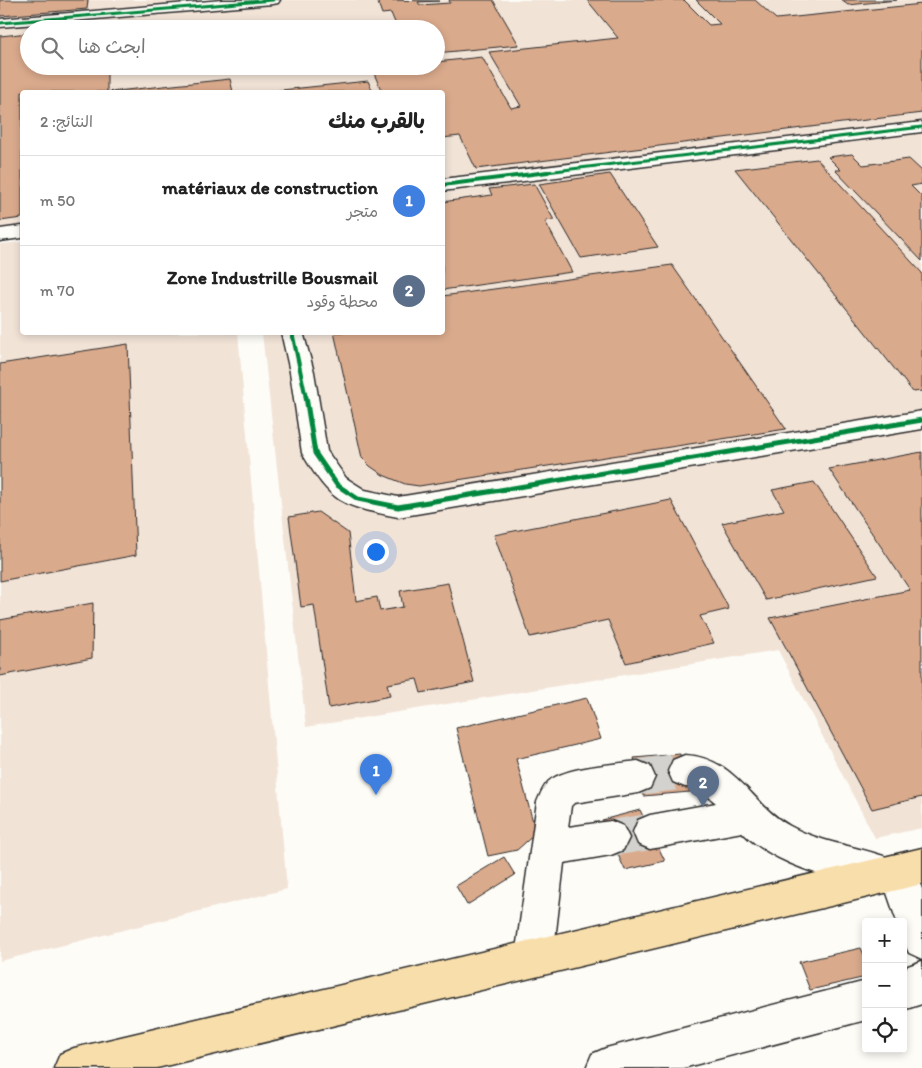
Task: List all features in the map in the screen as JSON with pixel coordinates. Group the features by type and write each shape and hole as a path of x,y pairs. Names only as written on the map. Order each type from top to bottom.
{"main road":[{"path":"74,1068 534,957 902,871"}],"street":[{"path":"36,20 273,0"},
{"path":"0,23 20,21"},
{"path":"445,184 922,127"},
{"path":"0,235 20,232"},
{"path":"293,335 302,372 315,453 337,485 358,499 398,507 922,420"},
{"path":"685,771 694,770 711,776 765,829 783,841 902,871 922,940"},
{"path":"534,957 554,802 559,794 568,788 638,777"},
{"path":"650,832 749,814"},
{"path":"548,848 610,838"},
{"path":"907,990 916,987 922,980"},
{"path":"606,1068 862,1001"}],"shaded area":[{"path":"0,0 922,0 922,828 875,838 778,650 306,727 262,335 445,335 445,90 20,90 20,239 0,242"},
{"path":"20,242 20,335 238,335 287,889 0,961 0,244"}],"building":[{"path":"0,0 88,0 87,9 0,16"},
{"path":"377,0 439,1 418,2 420,5 450,3 449,0 493,0 519,45 445,52 445,20 394,20 391,13 382,14"},
{"path":"587,0 684,0 709,25 720,24 696,0 755,0 776,19 922,4 922,113 476,169 460,136 445,138 445,90 381,90 375,75 445,75 445,61 482,57 511,108 521,106 489,52 618,38"},
{"path":"841,0 897,0 848,5"},
{"path":"20,34 20,75 107,75 107,90 20,90 20,218 0,221 0,36"},
{"path":"230,79 233,90 126,90"},
{"path":"368,81 372,90 281,90"},
{"path":"852,154 863,165 909,159 922,171 922,184 911,186 922,197 922,261 835,170 841,170 828,157"},
{"path":"817,159 922,273 922,391 913,392 735,169"},
{"path":"610,174 658,247 581,258 539,184"},
{"path":"534,184 554,220 545,221 572,272 445,290 445,202 492,195 489,189"},
{"path":"672,265 786,429 419,486 405,484 383,475 362,458 335,335 445,335 445,296"},
{"path":"128,344 136,555 0,581 0,364"},
{"path":"922,452 922,797 872,809 770,618 910,590 829,469"},
{"path":"814,482 877,576 766,600 722,523 784,510 772,490"},
{"path":"671,500 729,609 700,616 714,643 626,663 608,620 530,637 494,535"},
{"path":"318,512 348,533 356,601 377,597 380,611 403,607 400,591 448,583 474,682 421,693 417,679 387,684 390,696 329,708 314,605 301,607 289,517"},
{"path":"93,603 92,658 0,676 0,620"},
{"path":"587,698 601,739 516,759 536,833 517,850 488,856 456,728"},
{"path":"680,754 690,792 643,796 634,758"},
{"path":"640,810 665,861 625,870 602,820"},
{"path":"504,857 515,875 467,905 456,886"},
{"path":"861,948 862,978 810,990 799,962"}],"tunnel":[{"path":"638,777 685,771"},
{"path":"611,838 650,832"}],"cycle path":[{"path":"36,20 273,0"},
{"path":"0,23 20,21"},
{"path":"445,185 922,127"},
{"path":"293,335 302,372 315,453 337,485 358,499 398,507 922,420"}],"place":[{"name":"matériaux de construction","path":"376,795"},
{"name":"Zone Industrille Bousmail","path":"703,807"}]}
